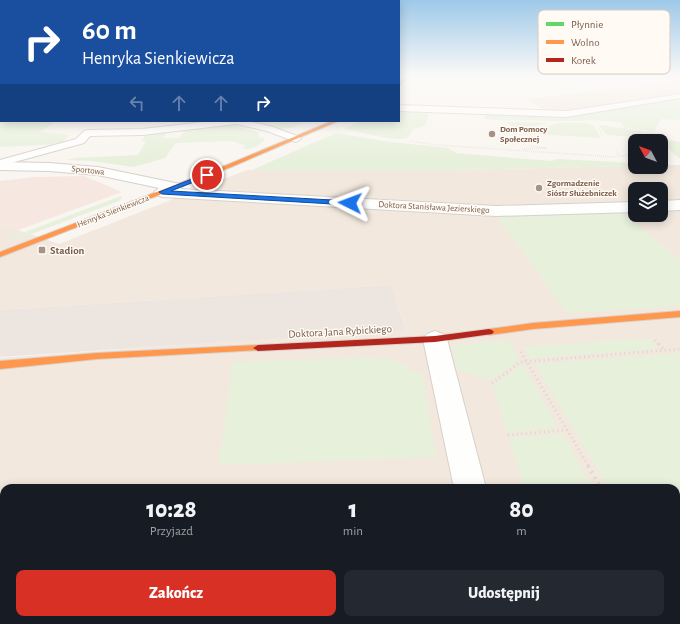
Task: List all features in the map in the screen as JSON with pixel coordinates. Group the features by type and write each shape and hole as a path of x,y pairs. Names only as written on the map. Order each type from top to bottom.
{"main road":[{"name":"Henryka Sienkiewicza","path":"0,255 296,139 334,122"},
{"name":"Doktora Jana Rybickiego","path":"0,365 97,356 435,339 507,329 680,314"}],"street":[{"name":"Sportowa","path":"0,164 98,171 129,176 168,190"},
{"name":"Doktora Stanisława Jezierskiego","path":"168,190 496,211 628,207"},
{"path":"668,206 680,205"},
{"path":"435,339 469,484"}],"lane":[{"path":"400,108 567,114 623,105"},
{"path":"0,164 80,141 87,133 142,132 227,122"},
{"path":"240,122 296,139"}],"path":[{"path":"615,127 654,134"},
{"path":"410,141 619,156 628,154"},
{"path":"520,149 546,148 528,146"},
{"path":"616,151 619,156"},
{"path":"507,329 599,484"},
{"path":"492,383 521,362 680,349"},
{"path":"508,434 567,430"}],"shaded area":[{"path":"536,105 607,105 551,113"},
{"path":"668,165 680,165 680,484 0,484 0,358 406,329 391,285 0,310 0,225 9,226 59,244 247,170 456,170 628,166 628,174 668,174"},
{"path":"84,176 122,192 18,230 9,226 0,225 0,181 36,177"},
{"path":"391,285 406,330 0,357 0,310"}],"green space":[{"path":"635,105 680,105 680,120 661,119 654,131 625,128 621,122 590,120 495,120 485,119 485,114 441,112 565,116"},
{"path":"400,109 420,111 421,114 428,114 425,126 413,129 408,137 400,139 393,139 344,129 357,122 400,122"},
{"path":"0,122 55,122 40,132 70,135 61,144 0,147"},
{"path":"254,122 305,122 292,128 278,129"},
{"path":"506,122 548,123 517,130"},
{"path":"559,123 584,123 593,125 601,138 522,133"},
{"path":"228,124 258,132 260,139 263,136 264,140 257,146 248,149 242,148 246,146 232,141 176,143 165,158 134,167 92,161 67,160 75,158 138,155 146,141 141,141 146,134 174,129 171,133 167,133 163,138 179,138 187,128"},
{"path":"602,125 641,132 642,134 628,134 628,137 607,135 599,126"},
{"path":"336,133 391,142 448,148 456,153 551,161 558,159 628,163 628,166 456,170 252,170"},
{"path":"668,140 680,142 680,159 668,148"},
{"path":"121,196 122,198 119,201 13,241 9,238"},
{"path":"621,211 628,217 628,222 634,222 680,261 680,306 567,313 495,214"},
{"path":"648,338 658,349 530,359 523,347"},
{"path":"508,340 520,359 491,380 456,369 452,345"},
{"path":"680,353 680,484 607,484 535,364"},
{"path":"347,358 392,360 407,367 412,373 422,373 436,457 219,465 233,362"},
{"path":"523,364 558,428 507,432 493,385"},
{"path":"563,434 591,484 523,484 509,437"}],"traffic: slow":[{"path":"0,255 229,166 334,122"},
{"path":"489,332 533,326 680,314"},
{"path":"0,365 97,356 258,348"}],"traffic: jam":[{"path":"258,348 435,339 489,332"}],"place":[{"name":"Dom Pomocy Społecznej","path":"492,134"},
{"name":"Zgormadzenie Sióstr Służebniczek","path":"539,188"},
{"name":"Stadion","path":"42,250"}],"route":[{"path":"207,175 162,192 350,203"}]}
